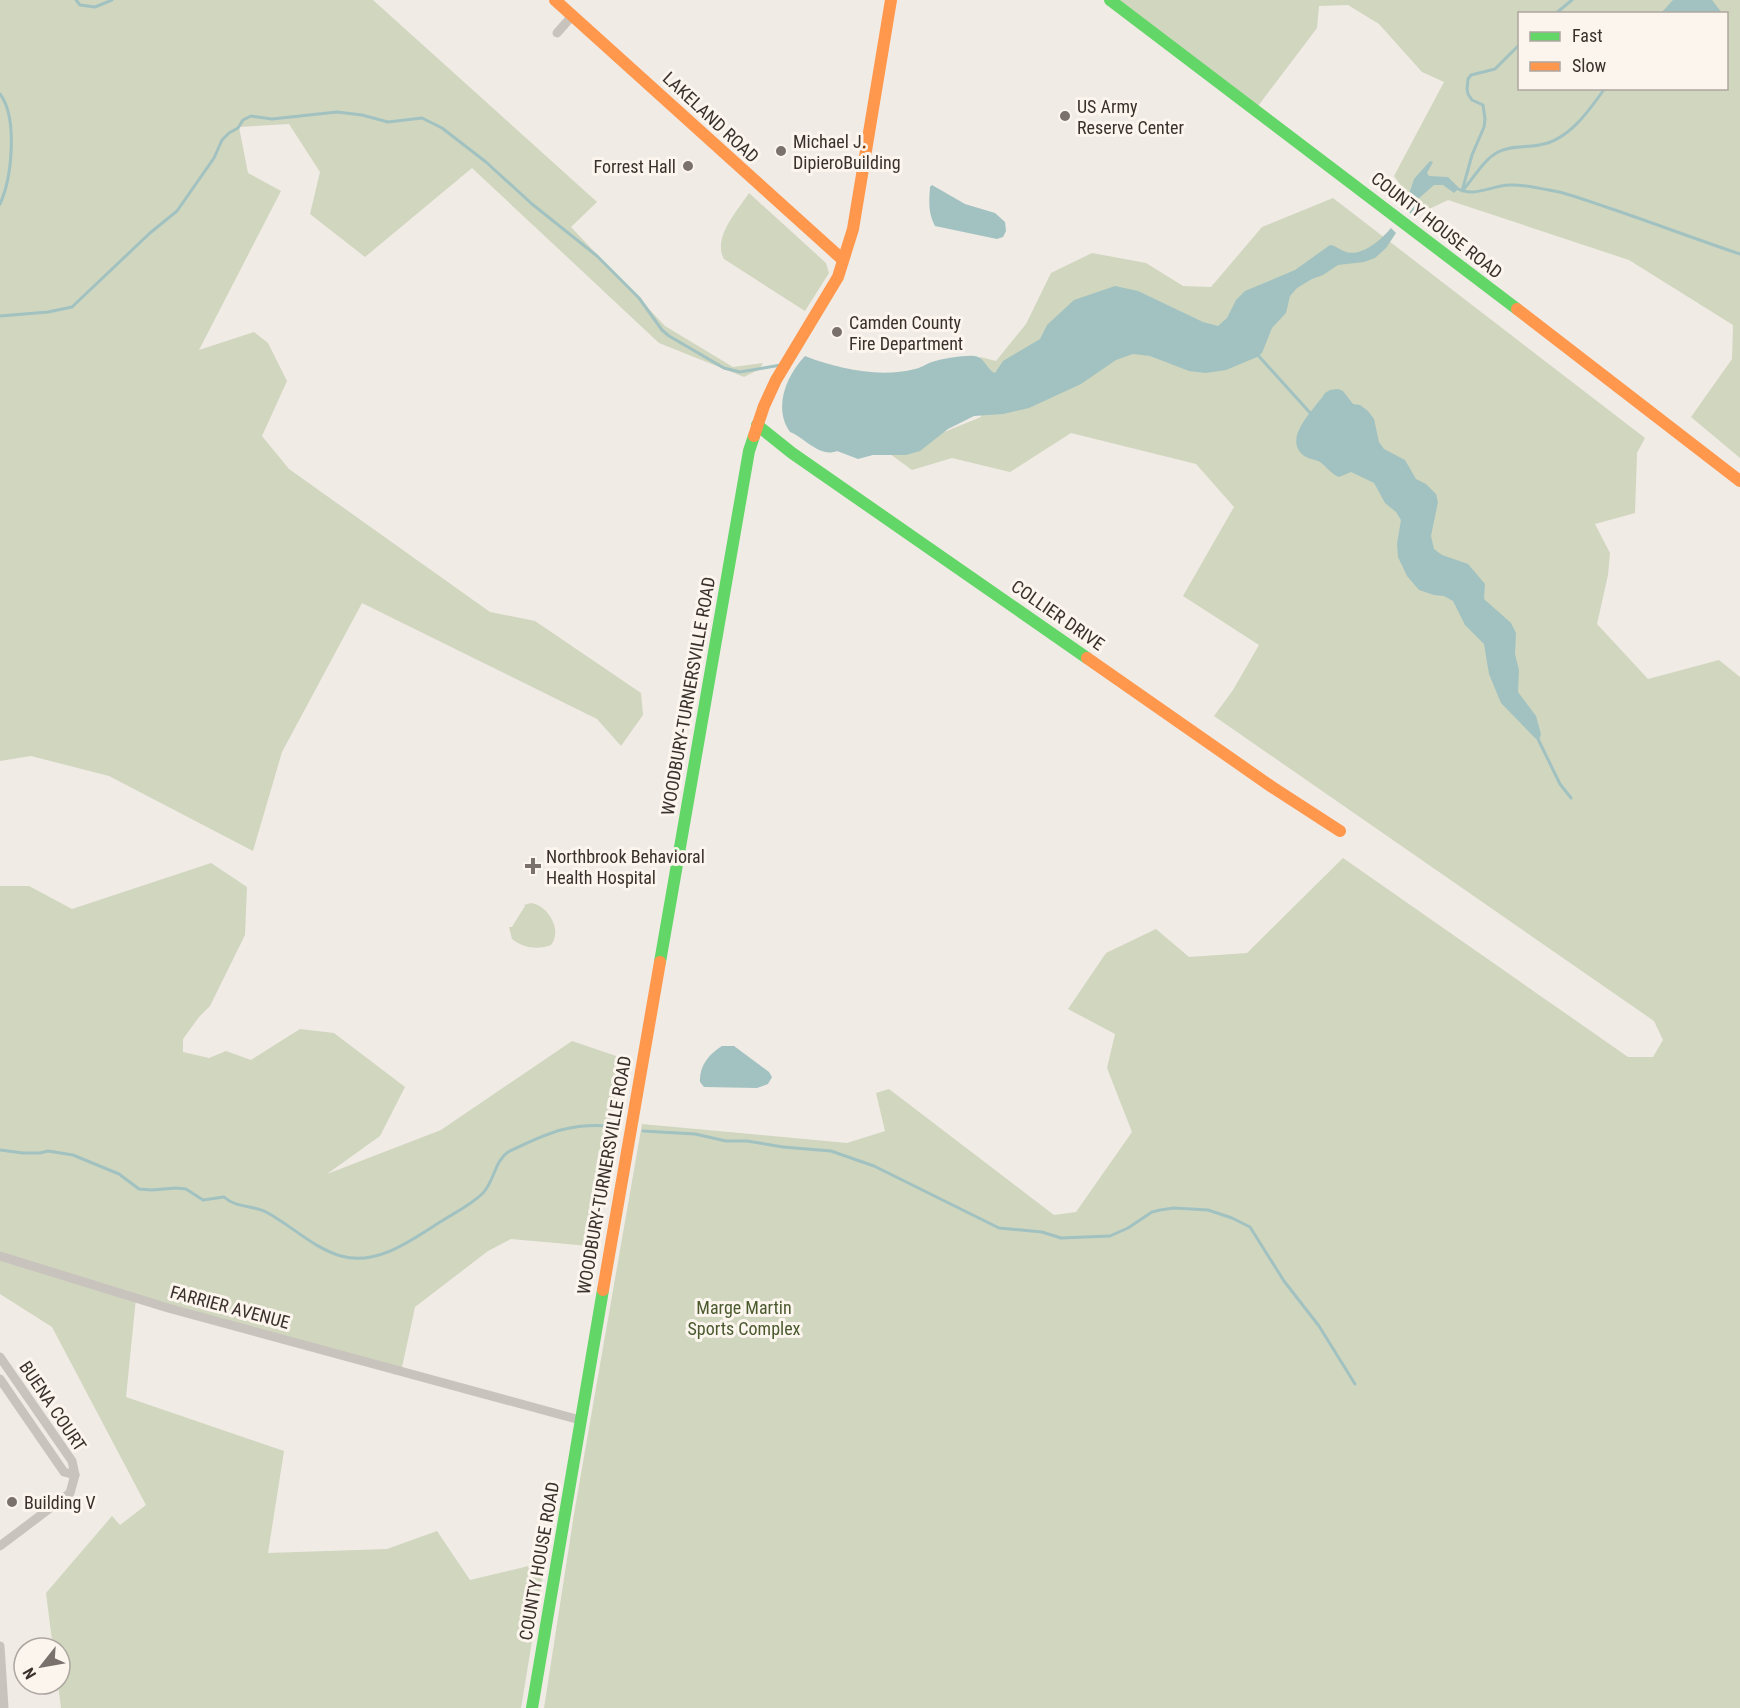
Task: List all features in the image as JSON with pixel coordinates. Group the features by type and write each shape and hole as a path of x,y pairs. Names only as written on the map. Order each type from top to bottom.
{"street":[{"name":"LAKELAND ROAD","path":"555,0 843,260"},
{"name":"WOODBURY-TURNERSVILLE ROAD","path":"580,1420 749,451 764,406 776,380 843,266 853,229 891,0"},
{"name":"COUNTY HOUSE ROAD","path":"1110,0 1399,218 1740,481"},
{"path":"557,33 572,16"},
{"name":"COLLIER DRIVE","path":"757,425 792,453 1272,787 1341,831"},
{"name":"FARRIER AVENUE","path":"0,1256 168,1308 580,1420"},
{"name":"BUENA COURT","path":"0,1357 72,1461 75,1475 70,1493 0,1546"},
{"path":"0,1378 64,1472 75,1475"},
{"name":"COUNTY HOUSE ROAD","path":"532,1708 580,1420"},
{"path":"0,1646 4,1708"}],"green space":[{"path":"0,0 373,0 597,202 571,227 665,326 733,367 763,363 760,369 744,377 659,343 472,168 365,257 310,214 320,172 289,124 239,127 248,173 281,191 199,350 254,332 268,343 287,381 262,436 289,469 490,612 535,621 641,693 643,715 621,746 597,719 362,603 282,752 253,851 109,776 31,756 0,761"},
{"path":"1118,0 1740,0 1740,458 1691,417 1732,359 1733,325 1629,260 1448,200 1421,213 1394,176 1444,82 1422,72 1379,24 1348,5 1319,6 1317,28 1258,106"},
{"path":"749,193 826,263 829,273 805,311 724,259 721,242 724,233"},
{"name":"Marge Martin Sports Complex","path":"1333,198 1645,438 1637,453 1635,513 1595,524 1610,553 1608,575 1597,624 1648,679 1719,660 1740,677 1740,1708 544,1708 574,1514 642,1124 847,1143 885,1131 876,1093 889,1089 1054,1215 1076,1212 1132,1132 1107,1068 1115,1034 1068,1009 1106,953 1156,929 1189,957 1247,953 1343,858 1628,1057 1653,1057 1663,1040 1654,1021 1214,716 1233,690 1259,645 1183,596 1234,507 1196,464 1071,433 1010,472 952,458 912,470 890,454 981,417 980,357 996,361 1026,324 1051,273 1092,253 1146,263 1183,286 1211,287 1262,227"},
{"path":"211,863 247,887 245,935 210,1006 183,1039 183,1052 209,1058 226,1051 251,1060 300,1029 334,1033 405,1087 380,1136 327,1174 441,1130 572,1041 622,1058 589,1246 511,1239 488,1251 415,1307 401,1372 136,1298 126,1397 284,1451 268,1553 387,1549 437,1531 470,1580 545,1562 521,1708 61,1708 60,1696 72,1696 72,1636 51,1636 46,1593 112,1516 120,1525 146,1505 52,1327 0,1294 0,886 29,886 72,909"},
{"path":"531,903 543,908 552,920 555,933 551,945 531,947 512,939 509,927 512,927 524,905"}],"water":[{"path":"1673,0 1712,0 1721,12 1662,12"},
{"path":"1430,161 1433,162 1427,173 1429,176 1448,177 1459,188 1454,193 1443,185 1434,185 1418,199 1414,212 1411,214 1404,207 1414,179"},
{"path":"932,185 965,204 995,213 1005,222 1006,231 1003,237 997,239 935,226 930,207 930,187"},
{"path":"1391,228 1396,233 1386,248 1375,258 1364,262 1338,265 1297,288 1290,296 1286,313 1272,328 1262,353 1226,370 1206,373 1189,371 1150,356 1133,354 1116,360 1081,384 1029,408 1003,414 974,416 948,429 920,451 906,455 873,455 858,459 837,451 825,452 790,432 785,423 782,413 784,392 792,373 805,356 859,371 888,373 902,372 947,359 974,356 981,359 995,373 1003,361 1040,339 1047,325 1074,300 1115,286 1138,291 1203,322 1218,326 1227,318 1236,300 1245,291 1295,270 1330,245 1350,253 1364,250"},
{"path":"1338,389 1343,391 1353,404 1360,405 1368,411 1374,419 1379,442 1384,449 1405,460 1416,479 1426,484 1436,494 1438,502 1431,536 1434,549 1442,555 1468,564 1485,584 1484,599 1511,623 1516,633 1518,692 1536,716 1541,734 1539,740 1501,703 1489,674 1484,644 1465,625 1453,601 1444,596 1419,590 1407,576 1398,557 1397,544 1401,520 1396,512 1385,503 1374,483 1351,472 1336,476 1320,462 1305,456 1298,448 1296,440 1303,423 1325,393"},
{"path":"722,1046 734,1046 769,1072 772,1077 768,1084 757,1088 704,1087 700,1082 703,1066 709,1057"}],"waterway":[{"path":"76,0 80,5 95,7 112,0"},
{"path":"1557,12 1572,0"},
{"path":"1462,191 1485,119 1483,105 1472,100 1468,94 1468,79 1471,75 1495,69 1518,46"},
{"path":"1463,190 1483,164 1498,152 1508,148 1533,146 1559,138 1577,124 1604,90"},
{"path":"0,94 6,105 11,132 8,179 0,204"},
{"path":"0,316 48,312 72,307 150,233 177,211 214,158 222,140 238,128 243,120 251,116 272,119 337,112 362,115 388,122 422,118 442,128 486,162 532,204 597,256 639,298 669,336 724,368 740,372 781,365"},
{"path":"1456,188 1476,192 1514,185 1556,191 1740,254"},
{"path":"1256,353 1312,415"},
{"path":"1537,737 1560,784 1571,798"},
{"path":"0,1150 23,1153 48,1151 73,1155 119,1174 139,1189 186,1189 203,1200 224,1197 239,1205 266,1212 331,1252 355,1258 383,1254 409,1242 470,1204 487,1188 500,1161 508,1152 549,1134 575,1127 620,1127"},
{"path":"643,1131 695,1134 726,1141 747,1141 831,1151 874,1166 999,1228 1042,1232 1061,1238 1110,1236 1128,1228 1152,1212 1174,1208 1208,1210 1232,1218 1250,1227 1284,1281 1319,1326 1355,1384"}],"traffic: fast":[{"path":"1110,0 1517,309"},
{"path":"757,425 792,453 1087,658"},
{"path":"660,962 749,451 754,436"},
{"path":"532,1708 603,1290"}],"traffic: slow":[{"path":"555,0 843,260"},
{"path":"754,436 776,380 838,277 853,229 891,0"},
{"path":"1517,309 1740,481"},
{"path":"1087,658 1272,787 1340,831"},
{"path":"603,1290 660,962"}],"place":[{"name":"US Army Reserve Center","path":"1065,116"},
{"name":"Michael J. DipieroBuilding","path":"781,151"},
{"name":"Forrest Hall","path":"688,166"},
{"name":"Camden County Fire Department","path":"837,332"},
{"name":"Northbrook Behavioral Health Hospital","path":"533,866"},
{"name":"Building V","path":"12,1502"}]}
